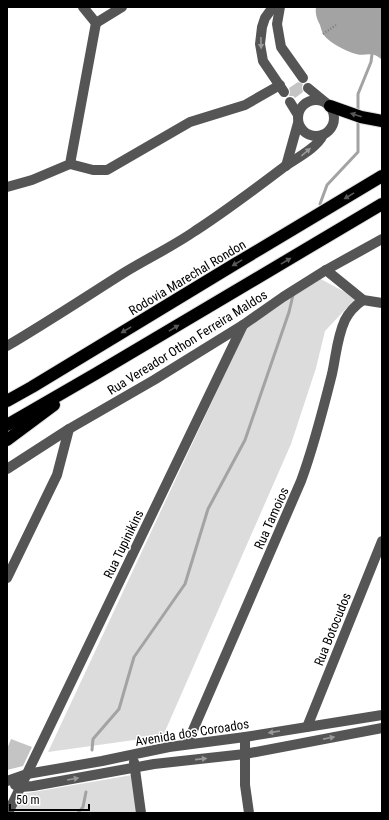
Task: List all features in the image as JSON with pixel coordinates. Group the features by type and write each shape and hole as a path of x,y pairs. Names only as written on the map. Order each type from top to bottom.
{"highway":[{"path":"328,104 361,117 382,121"},
{"name":"Rodovia Marechal Rondon","path":"7,400 32,387 382,176"},
{"path":"7,425 382,204"},
{"path":"7,440 97,373"},
{"path":"7,397 32,387"}],"street":[{"path":"83,7 96,23"},
{"path":"70,164 96,23 122,7"},
{"path":"7,187 32,180 70,164 93,170 107,170 190,122 245,104 282,88 263,61 260,44 262,27 265,18 273,7"},
{"path":"280,7 277,24 281,47 303,78"},
{"path":"7,346 124,273 194,232 242,199 320,140 332,126 334,112 328,104 308,88"},
{"path":"286,166 300,109 311,100 318,99 328,104"},
{"path":"290,102 302,129 307,134 314,136 323,135"},
{"name":"Rua Vereador Othon Ferreira Maldos","path":"7,469 68,429 154,380 243,325 283,297 326,270 382,239"},
{"path":"326,270 363,300 382,303"},
{"name":"Rua Tamoios","path":"187,744 310,457 345,320 350,311 363,300"},
{"name":"Rua Tupinikins","path":"8,813 243,325"},
{"path":"7,578 57,475 68,429"},
{"name":"Rua Botocudos","path":"306,726 382,541"},
{"name":"Avenida dos Coroados","path":"7,782 26,774 102,761 170,747 245,737 382,715"},
{"name":"Avenida dos Coroados","path":"7,782 21,787 33,786 154,764 245,754 382,728"},
{"path":"245,737 245,786 249,813"},
{"path":"133,755 141,813"}],"path":[{"path":"323,34 336,25"}],"shaded area":[{"path":"316,7 382,7 382,60 372,54 360,55 352,53 329,40 323,33 316,16"},
{"path":"317,277 356,298 325,331 316,368 291,444 163,736 48,752 247,327"},
{"path":"132,775 138,813 14,813 22,794"}],"building":[{"path":"298,82 303,84 303,92 295,98 293,96 289,96 289,88"},
{"path":"11,739 32,747 23,766 7,770 7,749"}],"waterway":[{"path":"358,113 358,94 371,62 372,54"},
{"path":"320,204 327,185 358,152 358,119"},
{"path":"92,750 93,739 119,709 134,657 185,584 208,509 245,440 289,312 293,295"},
{"path":"78,813 83,807 86,792"}]}
